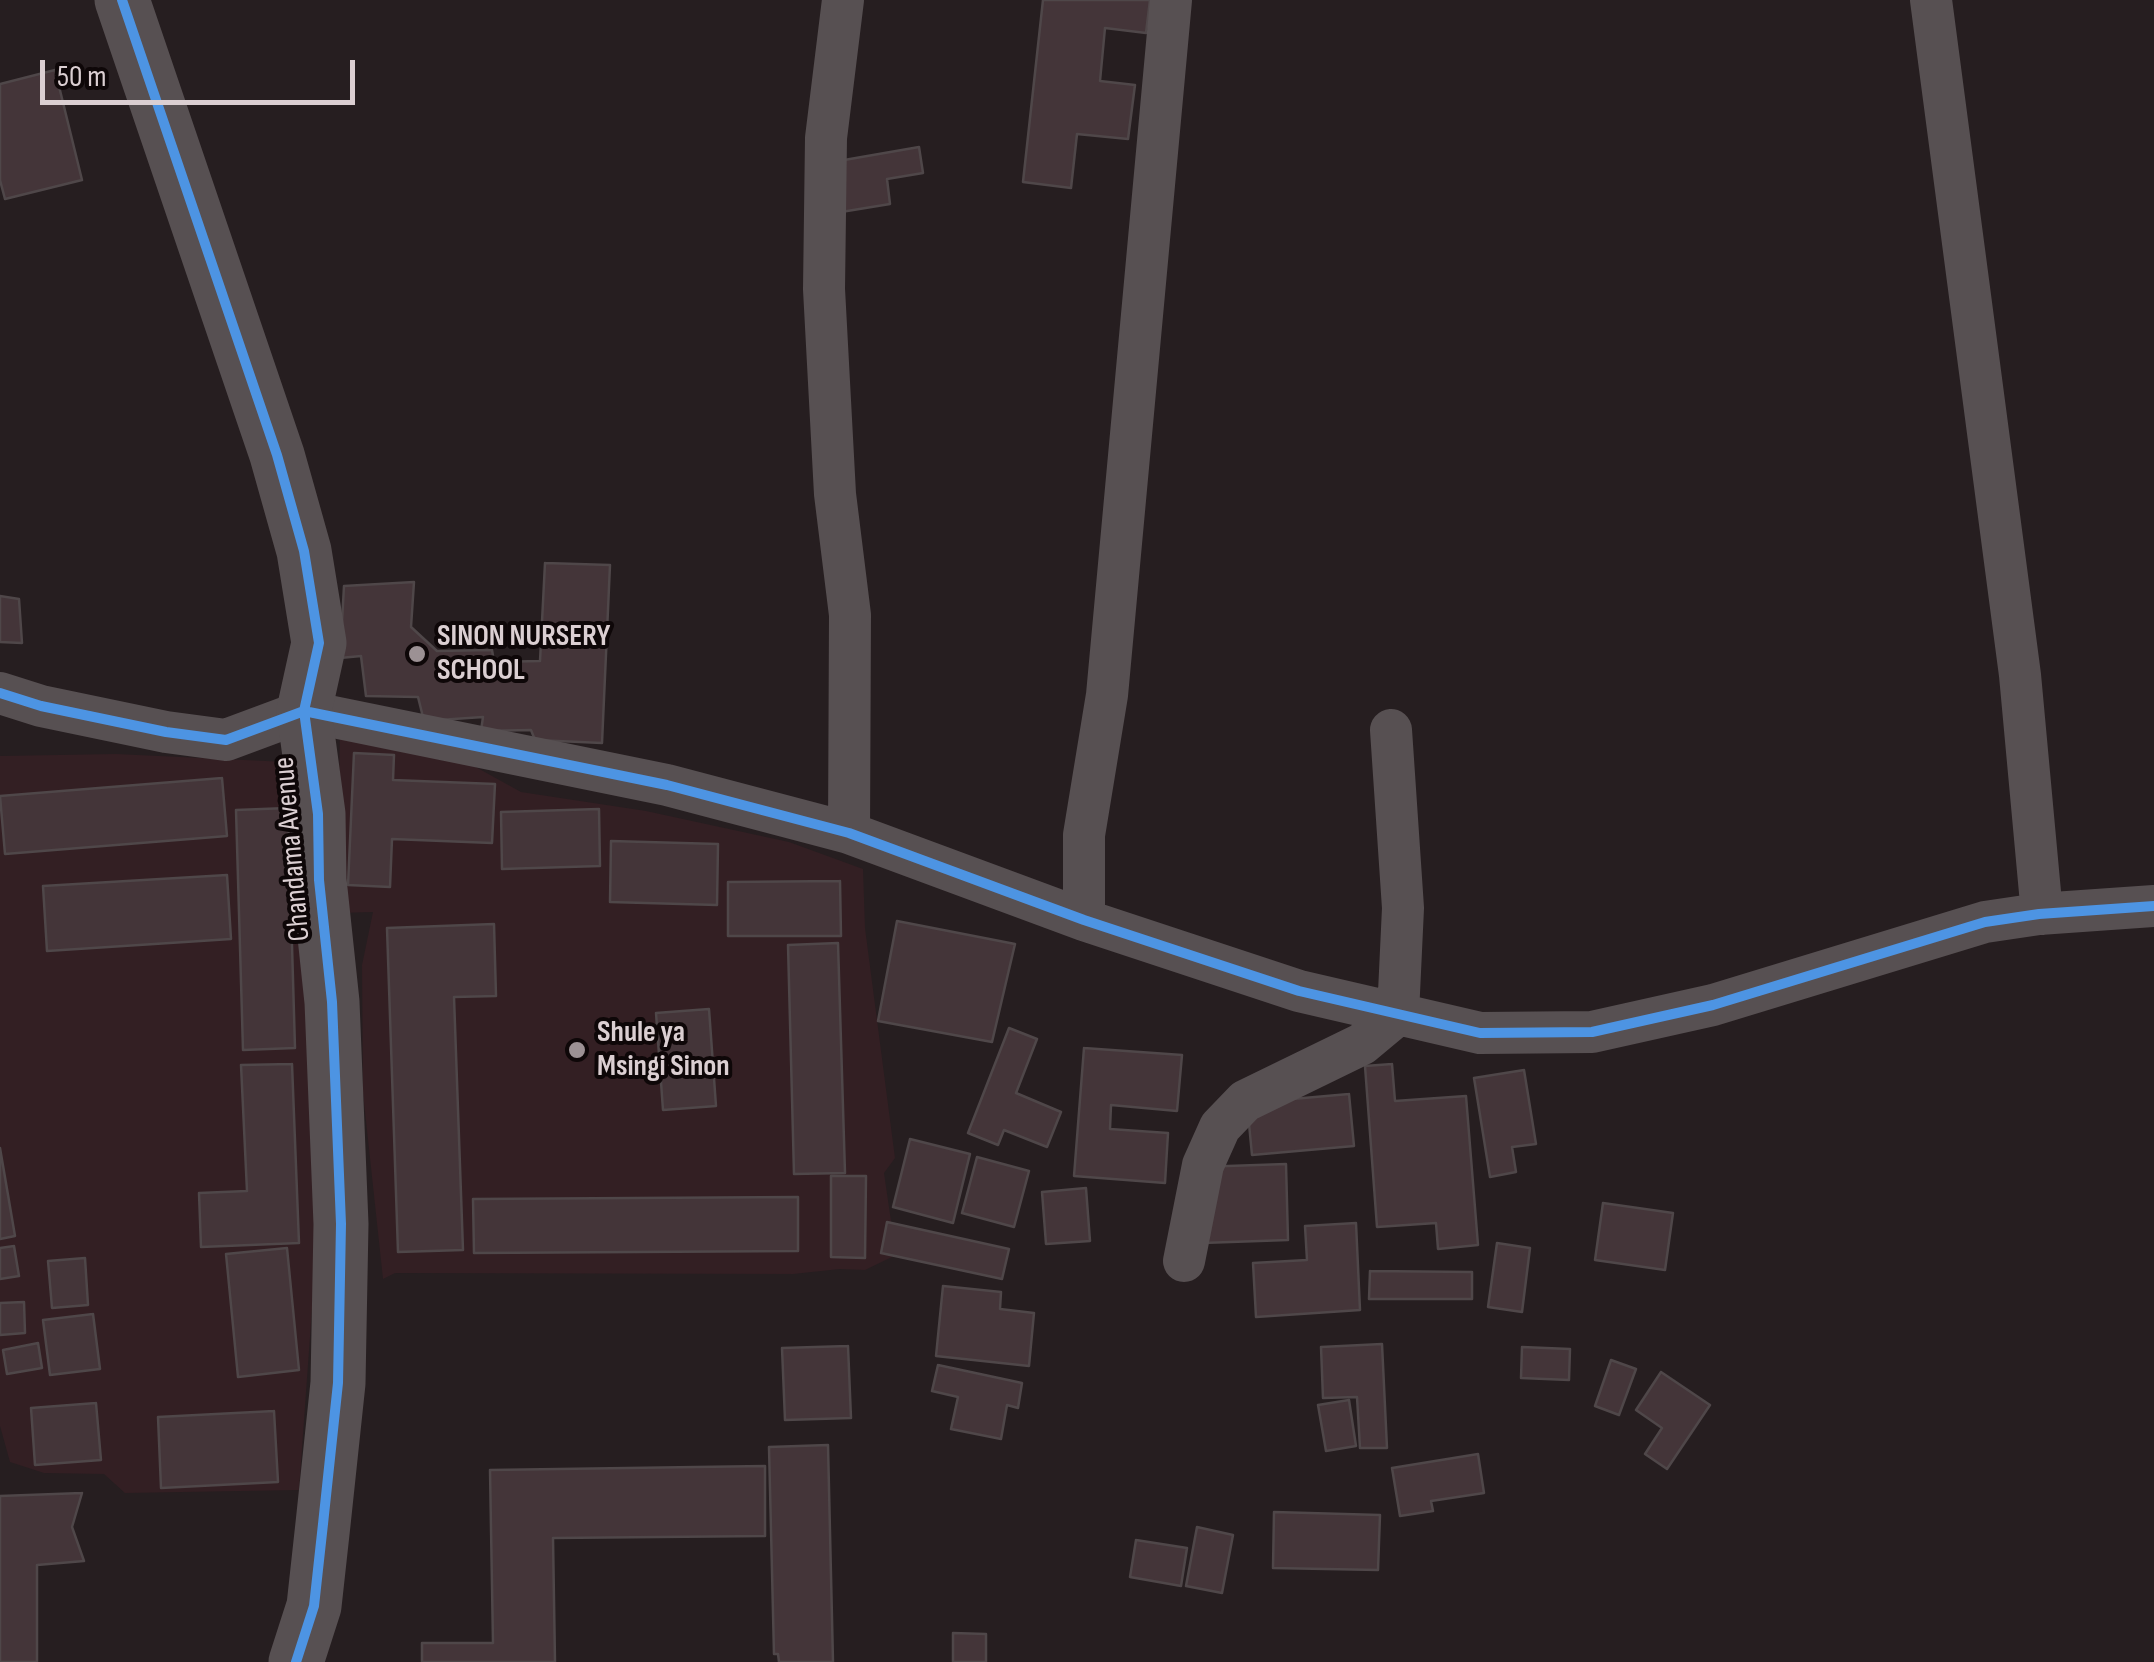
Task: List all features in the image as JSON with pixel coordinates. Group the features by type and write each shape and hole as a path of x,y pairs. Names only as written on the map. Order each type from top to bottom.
{"street":[{"name":"Chandama Avenue","path":"122,0 278,455 304,551 319,644 304,711 318,814 332,1002 341,1224 338,1384 314,1606 296,1662"},
{"path":"843,0 826,138 824,289 835,494 850,615 849,833"},
{"path":"1084,920 1084,836 1107,695 1171,0"},
{"path":"1931,0 2020,675 2042,914"},
{"path":"0,693 41,706 166,732 226,740 304,711 667,785 849,833 1084,920 1299,990 1480,1033 1592,1032 1713,1004 1985,922 2154,906"},
{"path":"1184,1261 1203,1164 1220,1126 1245,1101 1362,1044 1398,1014 1403,908 1391,730"}],"shaded area":[{"path":"340,729 445,750 521,792 646,811 789,842 863,869 865,928 895,1158 884,1173 896,1255 865,1270 793,1274 395,1273 383,1279 363,1093 362,965 373,912 337,913"},
{"path":"116,754 287,762 310,928 315,1267 299,1490 125,1493 104,1474 44,1473 10,1462 0,1426 0,756"}],"building":[{"path":"1043,0 1150,0 1146,33 1105,28 1100,81 1135,85 1128,139 1077,134 1071,188 1023,182"},
{"path":"55,70 82,180 5,199 0,180 0,84"},
{"path":"919,147 923,173 887,179 890,204 835,213 827,163"},
{"name":"SINON NURSERY SCHOOL","path":"545,563 610,565 602,743 535,740 531,730 481,731 483,717 424,721 418,697 366,696 361,656 340,658 344,586 414,582 411,627 437,651 492,650 494,662 540,661"},
{"path":"0,596 19,599 22,643 0,642"},
{"path":"354,753 394,755 393,780 495,784 492,843 392,839 390,887 348,885"},
{"path":"222,778 227,836 5,854 0,796"},
{"path":"288,808 295,1048 243,1050 236,810"},
{"path":"599,809 600,866 502,869 501,812"},
{"path":"611,841 718,844 717,905 610,902"},
{"path":"227,875 231,939 47,951 43,886"},
{"path":"840,881 841,936 728,936 728,882"},
{"path":"897,921 1015,944 992,1042 878,1021"},
{"path":"494,924 496,996 454,997 463,1250 398,1252 387,928"},
{"path":"838,943 845,1173 794,1174 788,945"},
{"path":"709,1009 716,1106 663,1110 656,1013"},
{"path":"1009,1028 1037,1039 1016,1093 1061,1112 1047,1147 1004,1130 998,1145 968,1133"},
{"path":"1084,1048 1182,1055 1177,1111 1111,1105 1110,1129 1168,1133 1165,1183 1074,1176"},
{"path":"292,1064 299,1243 201,1247 199,1193 247,1191 241,1065"},
{"path":"1392,1064 1395,1101 1466,1096 1478,1245 1438,1249 1436,1223 1377,1227 1365,1066"},
{"path":"1524,1070 1536,1144 1512,1147 1516,1172 1490,1177 1474,1078"},
{"path":"1349,1094 1354,1146 1252,1155 1247,1103"},
{"path":"910,1139 970,1154 953,1223 893,1207"},
{"path":"0,1148 15,1236 0,1239"},
{"path":"977,1157 1029,1171 1014,1227 962,1213"},
{"path":"1286,1164 1288,1240 1202,1243 1199,1167"},
{"path":"831,1176 866,1176 865,1258 831,1257"},
{"path":"1086,1188 1090,1241 1046,1244 1042,1192"},
{"path":"798,1197 798,1251 474,1253 473,1199"},
{"path":"1603,1203 1673,1213 1665,1270 1595,1260"},
{"path":"887,1222 1009,1249 1002,1279 881,1253"},
{"path":"1356,1223 1360,1310 1256,1317 1253,1263 1307,1260 1305,1226"},
{"path":"1497,1243 1530,1248 1522,1312 1488,1307"},
{"path":"14,1246 19,1276 0,1279 0,1248"},
{"path":"287,1248 299,1370 238,1377 226,1254"},
{"path":"85,1258 88,1305 52,1308 48,1261"},
{"path":"1370,1271 1472,1272 1472,1299 1369,1299"},
{"path":"943,1286 1001,1292 1000,1309 1034,1313 1029,1366 936,1356"},
{"path":"24,1302 25,1333 0,1335 0,1303"},
{"path":"93,1314 100,1369 50,1375 43,1320"},
{"path":"38,1343 42,1368 7,1374 3,1350"},
{"path":"1382,1344 1387,1448 1360,1448 1357,1397 1323,1398 1321,1347"},
{"path":"848,1346 851,1418 785,1420 782,1348"},
{"path":"1522,1347 1570,1349 1569,1380 1521,1378"},
{"path":"1611,1360 1636,1369 1619,1415 1595,1406"},
{"path":"938,1365 1022,1383 1018,1408 1007,1405 1001,1439 951,1429 958,1397 932,1391"},
{"path":"1661,1372 1710,1405 1667,1469 1645,1454 1662,1428 1636,1410"},
{"path":"1349,1400 1356,1446 1326,1451 1318,1405"},
{"path":"96,1403 101,1460 35,1465 31,1408"},
{"path":"274,1411 278,1482 161,1488 158,1417"},
{"path":"828,1445 833,1662 779,1662 778,1654 774,1654 769,1447"},
{"path":"1478,1454 1484,1493 1431,1501 1433,1511 1400,1516 1392,1468"},
{"path":"765,1466 765,1536 553,1538 555,1662 422,1662 422,1643 493,1643 490,1470"},
{"path":"82,1493 72,1527 84,1561 37,1565 37,1662 0,1662 0,1496"},
{"path":"1274,1512 1380,1515 1378,1570 1273,1568"},
{"path":"1197,1527 1233,1535 1222,1593 1186,1586"},
{"path":"1136,1540 1187,1548 1181,1586 1130,1577"},
{"path":"953,1633 986,1634 986,1662 953,1662"}],"cycle path":[{"path":"122,0 277,455 304,551 319,643 304,711 318,814 319,880 332,1002 341,1224 338,1383 314,1606 296,1662"},
{"path":"0,693 41,706 166,732 226,740 304,711 667,785 849,833 1084,920 1299,991 1480,1033 1592,1032 1713,1005 1985,922 2154,906"}],"place":[{"name":"SINON NURSERY SCHOOL","path":"417,654"},
{"name":"Shule ya Msingi Sinon","path":"577,1050"}]}
